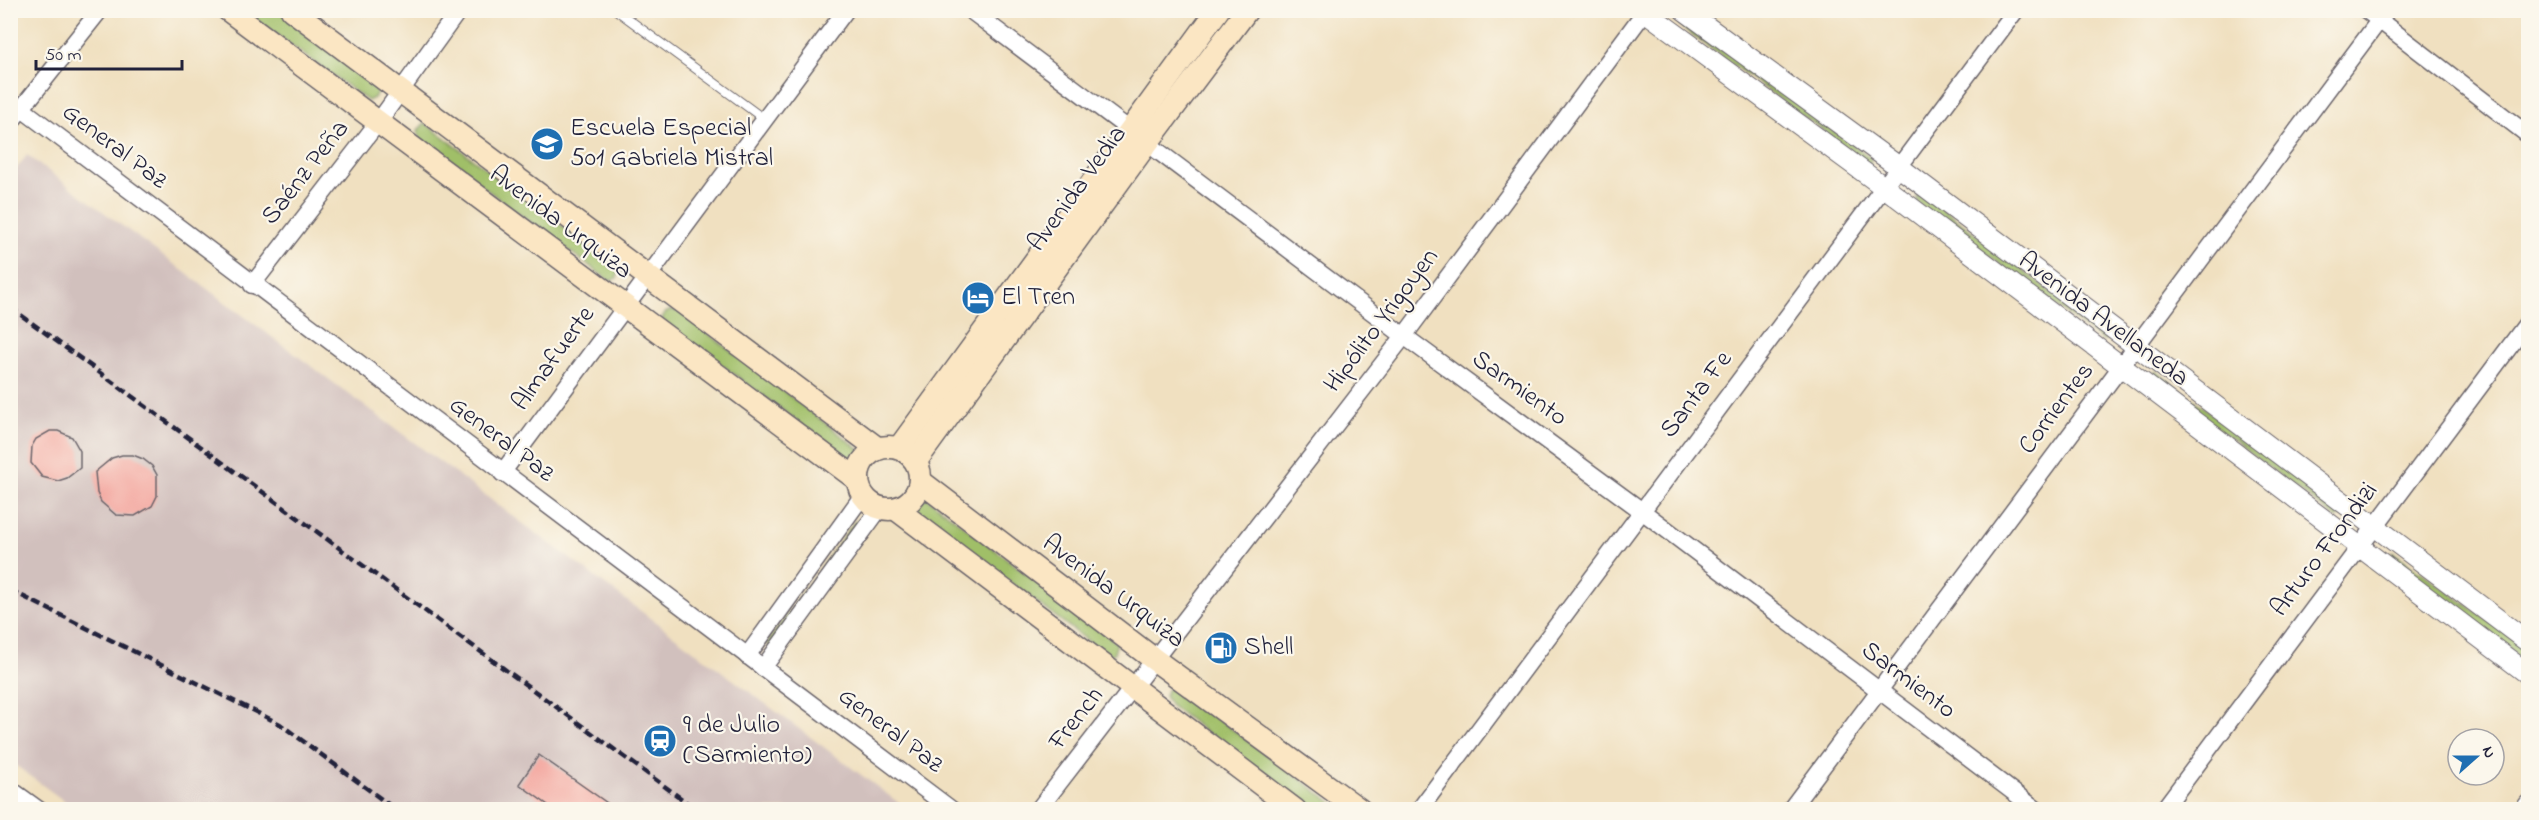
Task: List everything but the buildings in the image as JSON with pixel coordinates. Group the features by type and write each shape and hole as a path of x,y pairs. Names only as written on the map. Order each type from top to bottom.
{"main road":[{"name":"Avenida Urquiza","path":"228,10 379,121 874,498 1295,810"},
{"name":"Avenida Urquiza","path":"292,10 399,92 903,460 1155,660 1360,810"},
{"name":"Avenida Vedia","path":"903,460 1138,136 1218,10"},
{"name":"Avenida Vedia","path":"1138,136 1247,10"},
{"path":"866,456 903,460 914,498 874,498 860,464 866,456"}],"street":[{"path":"10,123 99,10"},
{"name":"Saénz Peña","path":"252,285 379,121 459,10"},
{"name":"Almafuerte","path":"502,472 846,10"},
{"name":"Sarmiento","path":"970,10 1404,336 1642,511 2037,810"},
{"name":"Avenida Avellaneda","path":"1684,10 1899,167 2529,642"},
{"name":"Santa Fe","path":"1419,810 2016,10"},
{"path":"2366,10 2383,16 2529,135"},
{"name":"Avenida Avellaneda","path":"1645,11 1884,187 2120,368 2529,674"},
{"name":"Hipólito Yrigoyen","path":"1155,660 1404,336 1645,11"},
{"name":"Corrientes","path":"1790,810 2383,16"},
{"name":"General Paz","path":"21,109 952,810"},
{"name":"Arturo Frondizi","path":"2163,810 2529,322"},
{"path":"747,656 874,498"},
{"path":"763,668 874,498"},
{"name":"French","path":"1038,810 1155,660"},
{"path":"10,789 39,810"},
{"path":"2523,810 2529,803"}],"lane":[{"path":"616,10 764,119"}],"shaded area":[{"path":"27,155 907,809 75,809 11,762 10,177"}],"green space":[{"path":"244,11 278,11 375,85 377,92 374,98 368,101"},
{"path":"1682,20 1871,158 1870,165 1680,26"},
{"path":"425,123 619,269 617,278 610,281 420,140 418,130"},
{"path":"1922,193 2108,336 2106,340 2103,341 1917,202 1917,196"},
{"path":"670,310 680,312 863,452 862,464 858,467 662,320 664,314"},
{"path":"2156,371 2343,514 2337,519 2151,377"},
{"path":"927,498 1117,643 1114,653 1108,656 916,511 918,502"},
{"path":"855,521 859,524 770,647 766,644"},
{"path":"2393,552 2528,649 2528,664 2391,558"},
{"path":"1173,686 1341,809 1308,809 1170,705 1165,696 1167,690"}],"railway":[{"path":"10,307 697,810"},
{"path":"10,590 280,724 396,810"}],"place":[{"name":"Escuela Especial 501 Gabriela Mistral","path":"547,144"},
{"name":"El Tren","path":"978,298"},
{"name":"Shell","path":"1221,648"},
{"name":"9 de Julio (Sarmiento)","path":"660,741"}]}
